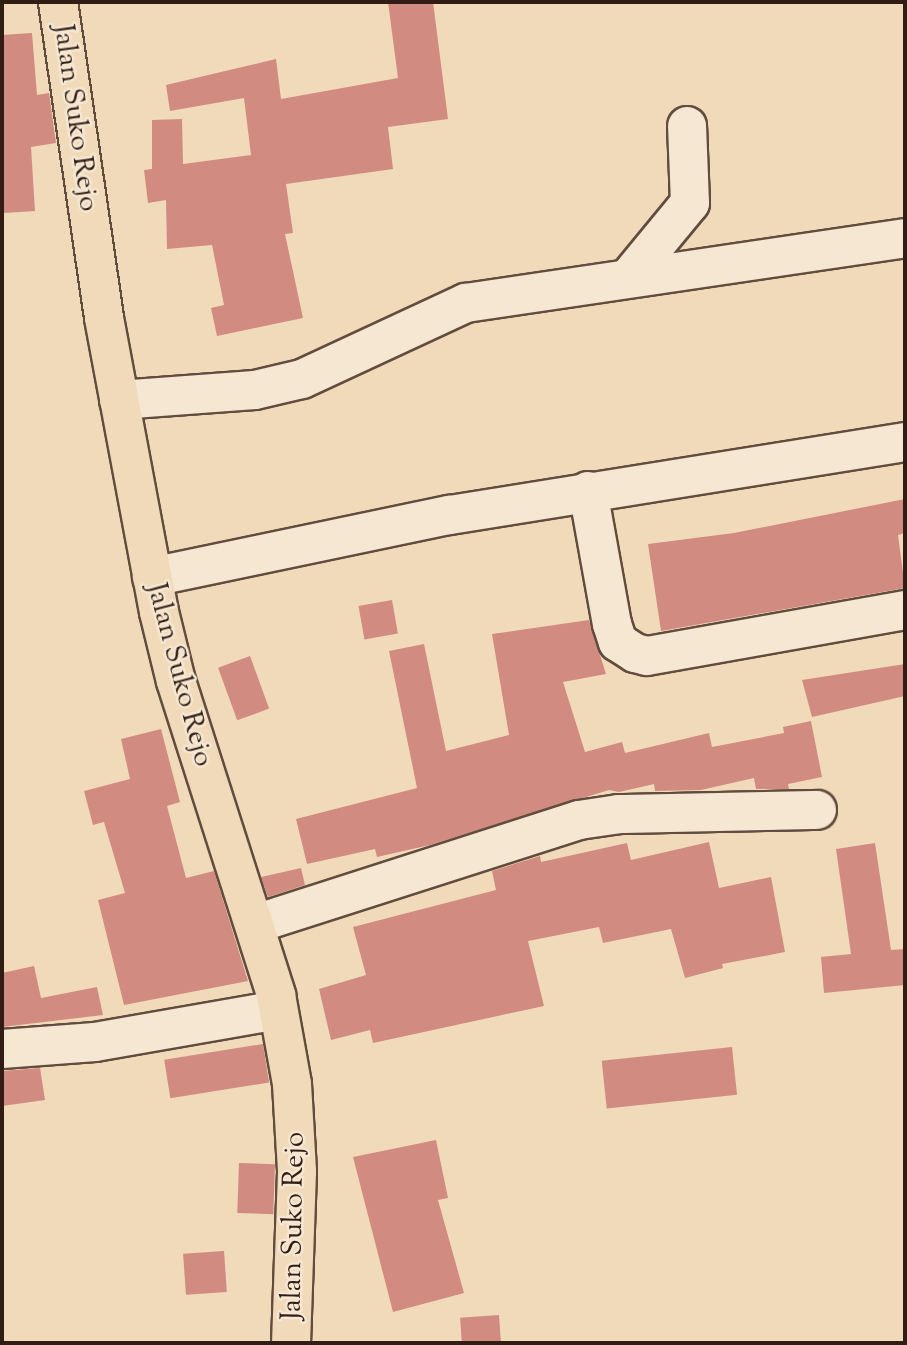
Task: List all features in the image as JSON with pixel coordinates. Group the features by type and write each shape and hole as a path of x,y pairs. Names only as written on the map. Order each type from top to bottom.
{"main road":[{"name":"Jalan Suko Rejo","path":"58,2 119,400 152,577 176,681 255,924 278,1010 297,1130 291,1343"}],"street":[{"path":"629,277 690,203 687,126"},
{"path":"119,400 256,390 302,379 466,303 629,277 905,239"},
{"path":"152,577 588,491 905,442"},
{"path":"588,491 612,624 618,642 635,653 647,656 905,610"},
{"path":"255,924 579,820 619,814 817,810"},
{"path":"2,1049 95,1042 278,1010"}],"building":[{"path":"388,2 433,2 448,119 388,127 393,169 286,184 293,233 285,234 303,318 217,336 211,308 224,305 212,245 167,249 166,200 148,203 144,170 152,169 152,120 182,119 183,164 251,155 244,98 170,111 166,85 276,59 281,99 398,78"},
{"path":"32,33 37,95 49,93 56,143 31,147 35,211 4,213 2,35"},
{"path":"905,499 905,533 898,535 905,588 661,631 648,544 734,533"},
{"path":"392,600 398,633 364,639 359,606"},
{"path":"589,620 606,674 563,682 585,752 622,742 625,753 709,733 712,747 784,733 783,727 811,721 822,777 788,784 789,789 756,789 754,778 701,790 655,791 654,784 619,792 609,790 430,845 377,857 375,849 307,864 296,819 417,788 389,651 424,644 446,751 509,735 492,634"},
{"path":"250,656 269,709 237,720 218,668"},
{"path":"905,664 905,696 812,717 802,680"},
{"path":"161,729 180,802 167,806 186,878 214,871 248,981 124,1005 98,900 125,893 104,822 93,825 84,791 130,779 121,739"},
{"path":"709,842 719,888 771,877 785,952 722,964 723,968 685,978 671,929 603,943 599,927 528,941 544,1006 373,1043 370,1030 331,1040 319,989 366,975 353,927 496,890 492,871 540,856 541,862 627,843 631,860"},
{"path":"875,843 891,950 905,949 905,985 824,993 821,957 851,954 836,849"},
{"path":"301,868 305,885 268,897 261,877"},
{"path":"34,966 41,998 97,987 103,1015 2,1027 2,973"},
{"path":"263,1044 269,1083 170,1098 164,1060"},
{"path":"732,1047 737,1095 607,1108 602,1061"},
{"path":"40,1068 45,1100 2,1106 2,1071"},
{"path":"436,1140 448,1198 438,1200 464,1293 393,1312 353,1157"},
{"path":"239,1163 275,1164 273,1214 237,1213"},
{"path":"224,1251 227,1292 186,1295 183,1254"},
{"path":"499,1315 501,1343 462,1343 460,1318"}]}
